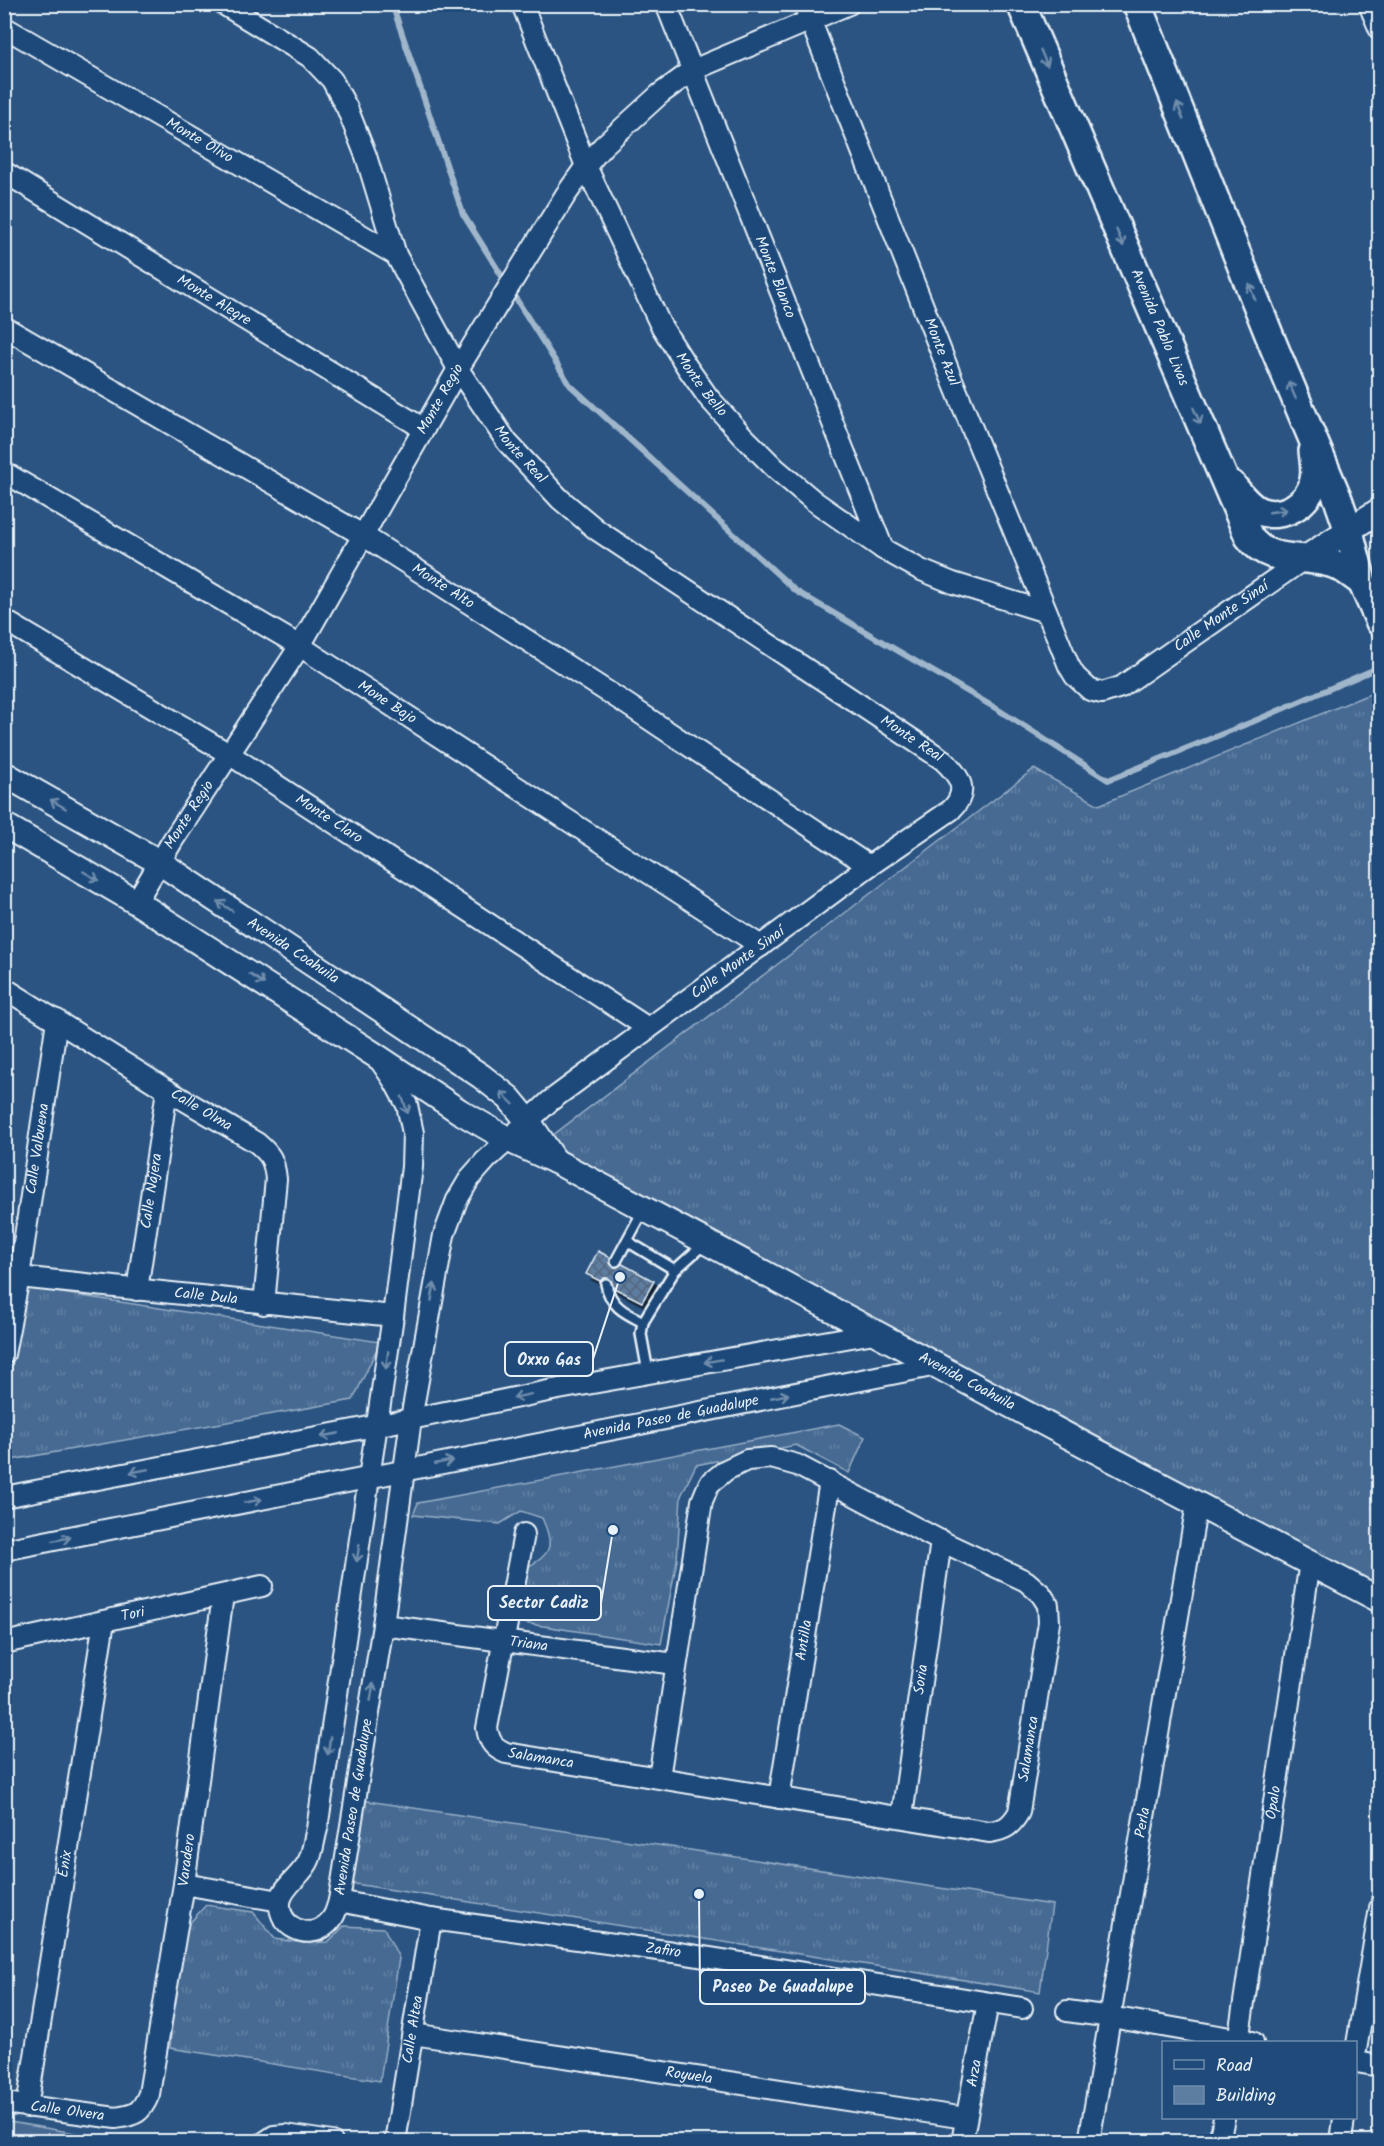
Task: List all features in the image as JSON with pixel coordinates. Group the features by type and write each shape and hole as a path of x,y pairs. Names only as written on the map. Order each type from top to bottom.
{"main road":[{"name":"Avenida Pablo Livas","path":"1021,4 1243,525 1255,545 1269,554 1336,565 1370,601"},
{"name":"Avenida Pablo Livas","path":"1137,4 1349,531 1370,601"},
{"path":"1219,466 1238,493 1257,510 1268,513 1290,509 1301,504 1314,483 1315,472 1310,433"}],"street":[{"name":"Monte Real","path":"223,4 310,57 332,80 347,108 366,156 396,255 459,369 507,442 560,499 589,524 943,760 957,776 962,787"},
{"name":"Monte Bello","path":"522,4 586,166 660,324 708,397 776,469 814,501 883,549 921,570 953,583 1046,612"},
{"name":"Monte Blanco","path":"666,4 883,549"},
{"name":"Monte Regio","path":"136,902 159,862 300,646 459,369 565,196 586,166 603,146 652,100 693,70 807,12 849,4"},
{"path":"1369,4 1380,30"},
{"name":"Monte Azul","path":"807,12 1046,612 1069,666 1075,676 1090,690"},
{"name":"Monte Olivo","path":"4,27 396,255"},
{"name":"Monte Alegre","path":"4,172 424,429"},
{"name":"Monte Alto","path":"4,327 364,536 622,701 869,866"},
{"name":"Mone Bajo","path":"4,472 300,646 531,794 761,946"},
{"name":"Calle Monte Sinaí","path":"1090,690 1102,693 1111,691 1133,680 1304,559 1380,510"},
{"name":"Monte Claro","path":"4,620 229,754 648,1028"},
{"name":"Avenida Coahuila","path":"4,774 159,862 481,1076 508,1098 528,1121 555,1161"},
{"name":"Calle Monte Sinaí","path":"509,1140 550,1101 869,866 951,810 962,797 962,787"},
{"name":"Avenida Coahuila","path":"4,825 136,902 459,1111 509,1140 555,1161 874,1333 1380,1600"},
{"name":"Calle Olma","path":"4,988 167,1090 257,1143 268,1152 274,1163 276,1179 264,1304"},
{"name":"Calle Valbuena","path":"4,1354 57,1020"},
{"path":"184,1884 280,1901 286,1890 302,1874 310,1859 317,1829 393,1316 411,1167 413,1134 406,1105 394,1081 375,1055"},
{"name":"Calle Nájera","path":"137,1290 167,1090"},
{"name":"Avenida Paseo de Guadalupe","path":"280,1901 281,1914 288,1925 299,1931 312,1932 325,1927 335,1915 383,1625 411,1419 444,1235 457,1200 470,1178 509,1140"},
{"name":"Calle Dula","path":"18,1276 393,1316"},
{"path":"4,1497 648,1372 874,1333"},
{"name":"Avenida Paseo de Guadalupe","path":"4,1550 937,1365"},
{"name":"Salamanca","path":"503,1641 487,1728 488,1739 495,1748 506,1754 779,1798 902,1816 989,1832 1003,1830 1012,1824 1019,1812 1049,1622 1048,1605 1041,1594 1026,1581 941,1542 797,1464 771,1458 747,1460 726,1470 709,1484 702,1501 659,1778"},
{"name":"Antilla","path":"779,1798 830,1481"},
{"name":"Perla","path":"1089,2142 1197,1504"},
{"path":"503,1641 524,1534"},
{"name":"Soria","path":"902,1816 941,1542"},
{"name":"Ópalo","path":"1243,2041 1310,1562"},
{"name":"Tori","path":"4,1643 262,1586"},
{"name":"Varadero","path":"132,2116 143,2109 149,2094 184,1884 224,1595"},
{"name":"Enix","path":"27,2107 104,1622"},
{"name":"Triana","path":"383,1625 675,1664"},
{"name":"Zafiro","path":"339,1901 431,1918 673,1952 1022,2008"},
{"path":"1357,2044 1380,1908"},
{"name":"Calle Altea","path":"395,2142 431,1918"},
{"name":"Arza","path":"962,2142 988,2003"},
{"path":"1067,2011 1238,2041"},
{"name":"Royuela","path":"413,2034 965,2118"},
{"path":"1357,2062 1380,2066"},
{"name":"Calle Olvera","path":"4,2103 116,2118 132,2116"},
{"path":"1219,2142 1224,2119"},
{"path":"1341,2142 1344,2119"},
{"path":"270,2139 286,2135 332,2142"}],"lane":[{"path":"616,1261 644,1209"},
{"path":"627,1241 675,1270"},
{"path":"648,1372 641,1334 643,1322 675,1270 706,1242"},
{"path":"606,1284 608,1293 620,1310 643,1322"}],"green space":[{"path":"1377,691 1380,697 1379,1586 544,1142 1034,769 1099,805"},
{"path":"23,1287 380,1342 353,1400 5,1461 4,1395 8,1390"},
{"path":"839,1424 865,1437 849,1473 796,1445 696,1465 681,1496 677,1560 661,1644 517,1622 525,1568 541,1558 548,1548 548,1535 542,1518 521,1511 500,1524 413,1515 418,1503"},
{"path":"361,1800 1052,1905 1040,1992 349,1883"},
{"path":"206,1905 253,1912 275,1939 304,1943 328,1942 344,1926 384,1928 399,1958 380,2081 170,2048 177,1953 185,1928"},
{"path":"4,2121 80,2134 83,2141 5,2141"}],"building":[{"path":"598,1251 654,1281 642,1302 586,1274"}],"waterway":[{"path":"392,4 463,214 570,385 796,591 997,709 1108,780 1380,667"}],"place":[{"name":"Oxxo Gas","path":"620,1277"},
{"name":"Sector Cadiz","path":"613,1530"},
{"name":"Paseo De Guadalupe","path":"699,1894"}]}
